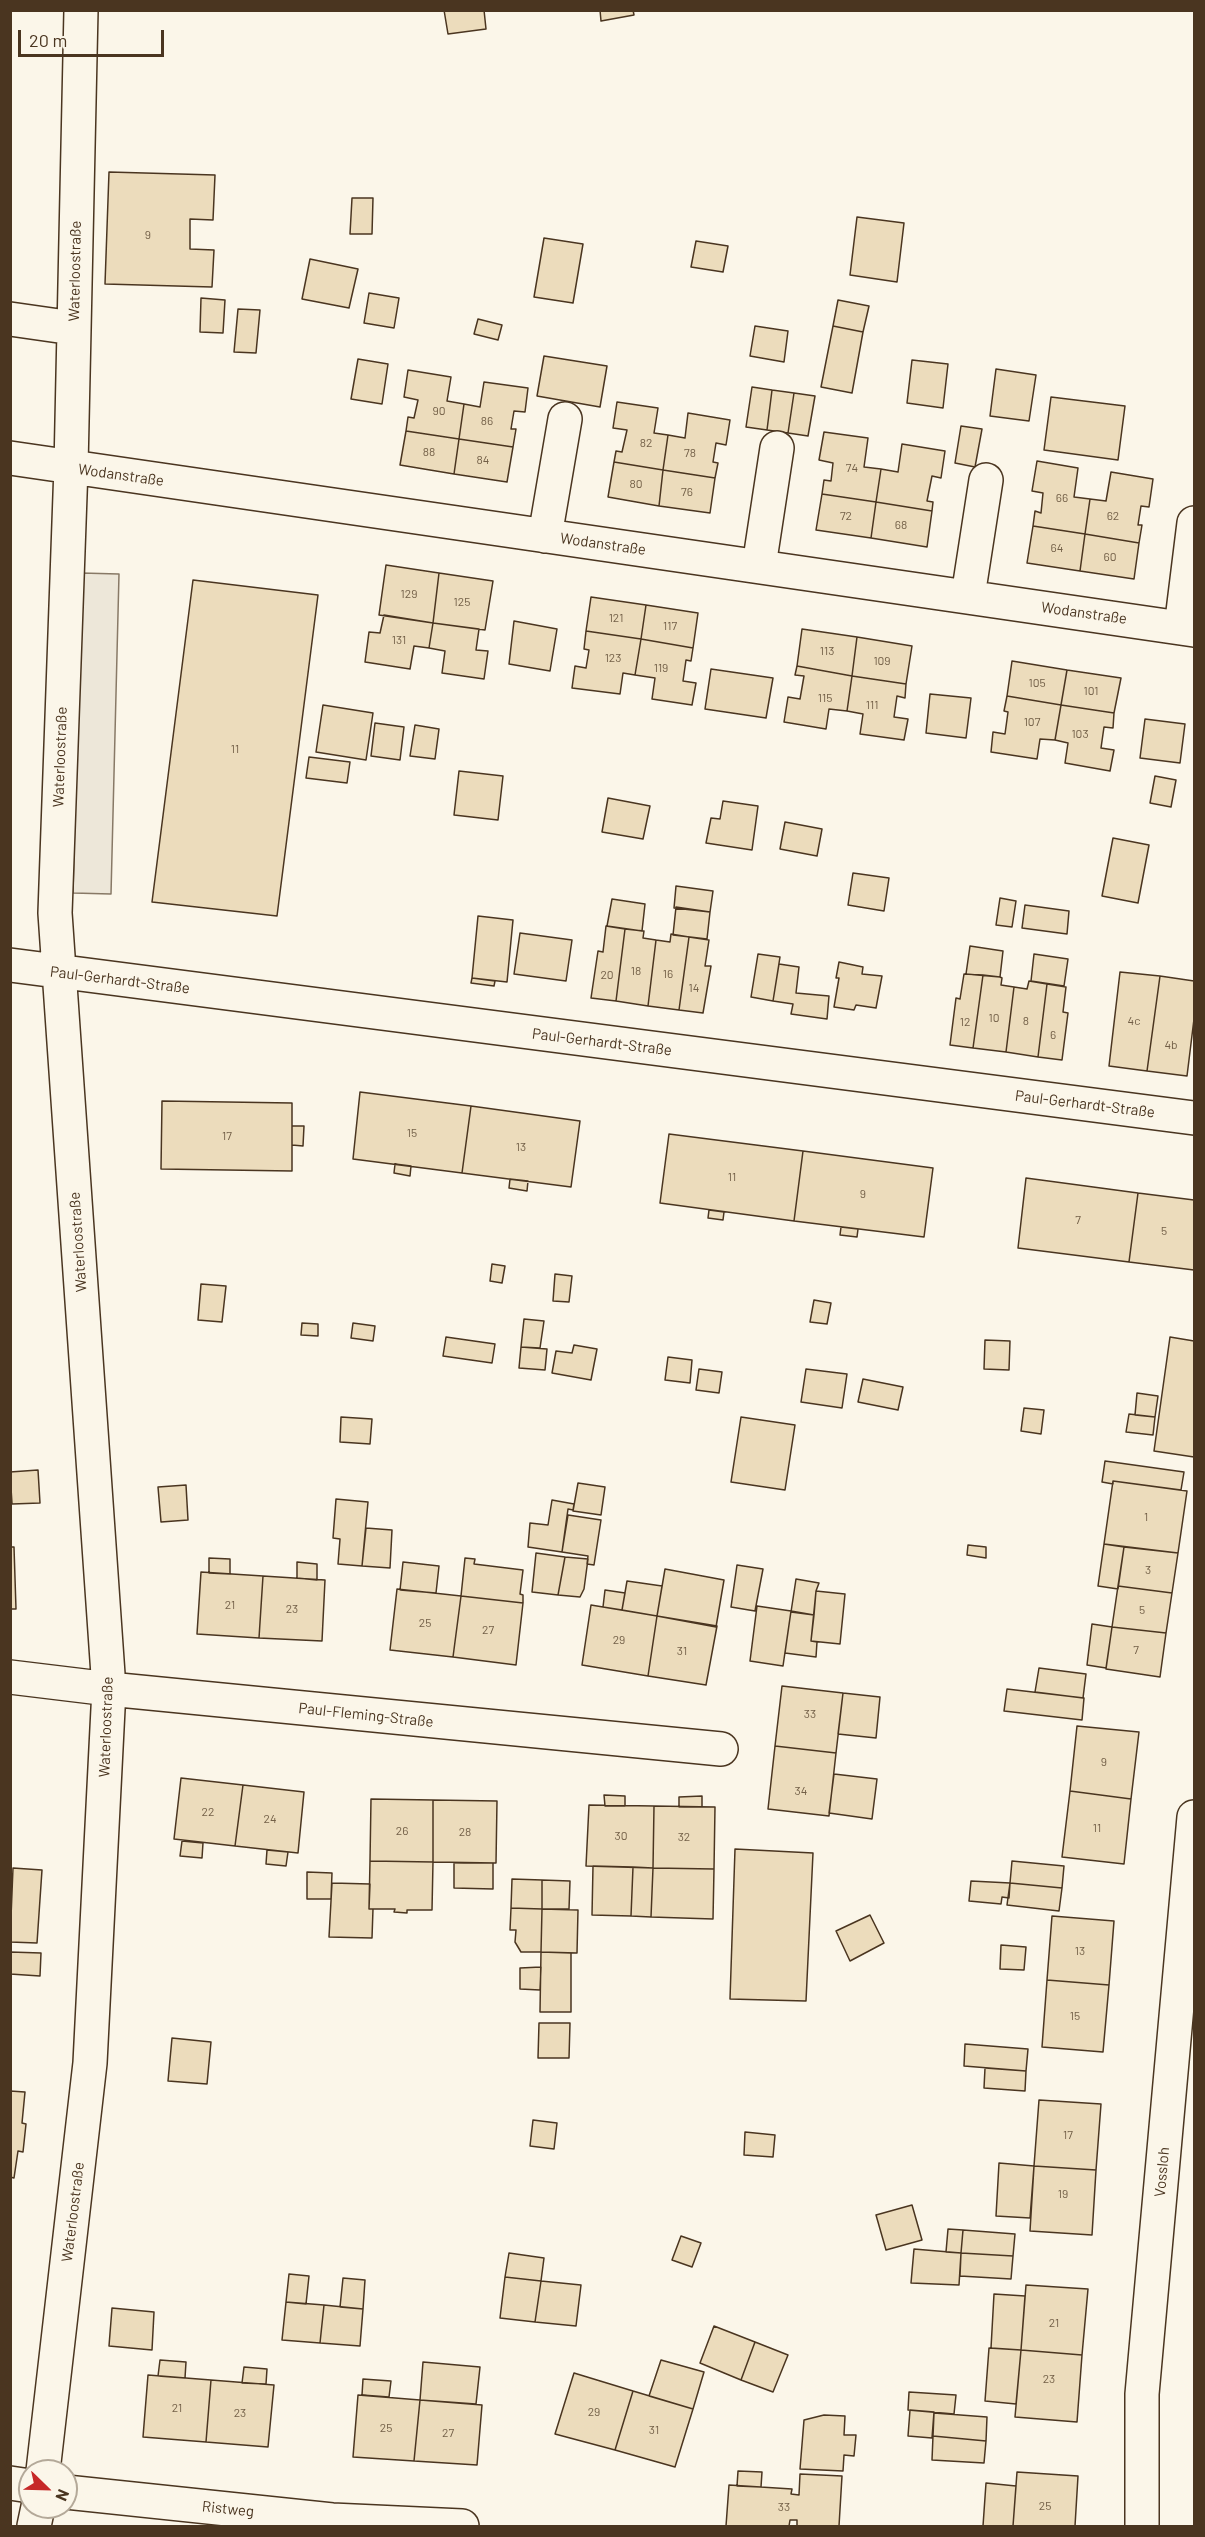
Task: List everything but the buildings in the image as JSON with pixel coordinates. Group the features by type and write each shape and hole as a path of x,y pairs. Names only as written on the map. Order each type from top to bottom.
{"street":[{"name":"Waterloostraße","path":"45,2459 90,2063 109,1689 55,913 70,467 81,10"},
{"path":"10,319 73,328"},
{"path":"545,536 565,419"},
{"path":"759,566 777,448"},
{"name":"Wodanstraße","path":"10,458 1188,629"},
{"path":"968,596 986,480"},
{"path":"1188,629 1194,523"},
{"name":"Paul-Gerhardt-Straße","path":"10,965 1194,1118"},
{"name":"Paul-Fleming-Straße","path":"10,1677 109,1689 722,1749"},
{"name":"Vossloh","path":"1142,2526 1142,2394 1194,1817"},
{"name":"Ristweg","path":"78,2493 332,2520 462,2526"}],"shaded area":[{"path":"81,573 119,574 111,894 73,893"}]}
